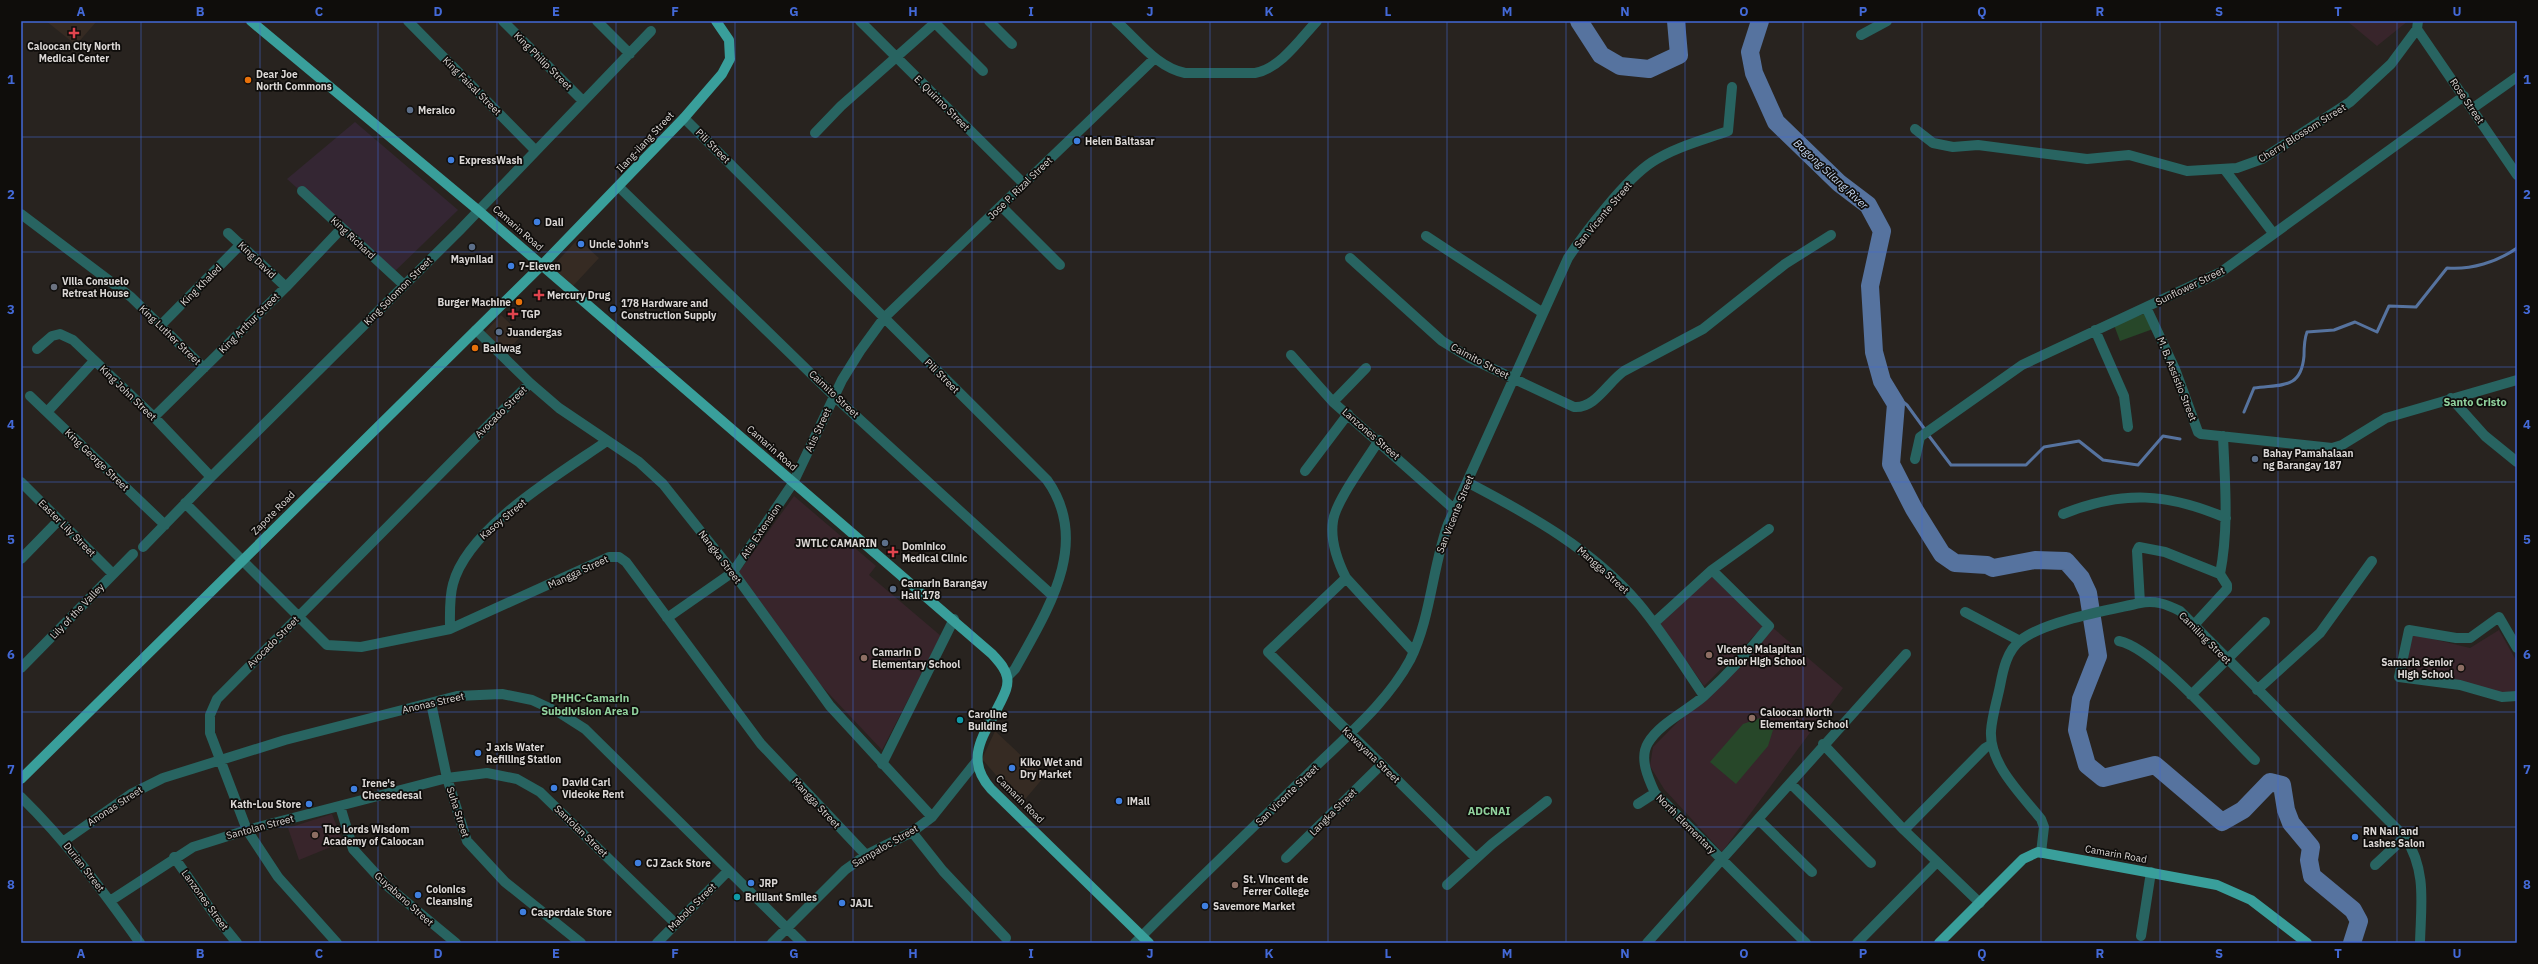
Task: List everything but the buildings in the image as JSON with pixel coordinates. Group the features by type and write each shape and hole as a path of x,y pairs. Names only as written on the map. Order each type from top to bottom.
{"main road":[{"name":"Camarin Road","path":"252,21 479,211 954,620 1000,662 1007,677"},
{"name":"Ilang-ilang Street","path":"542,265 619,187 684,118 722,74 730,59 729,40 716,21"},
{"name":"Zapote Road","path":"21,779 542,265"},
{"path":"976,762 982,739 1005,694 1007,677"},
{"name":"Camarin Road","path":"976,762 985,782 991,789 1142,941"},
{"name":"Camarin Road","path":"2041,853 2197,880 2233,891 2251,900 2307,943"},
{"path":"1940,943 2024,859 2030,854 2041,853"}],"street":[{"name":"King Faisal Street","path":"408,21 536,151"},
{"name":"King Philip Street","path":"504,21 583,101"},
{"path":"597,21 630,54"},
{"name":"E. Quirino Street","path":"860,21 1024,184"},
{"path":"989,21 1012,44"},
{"path":"1116,21 1165,66 1185,73 1262,72 1275,64 1317,21"},
{"path":"1861,35 1887,21"},
{"path":"815,133 841,106 936,22 983,71"},
{"name":"Rose Street","path":"2418,25 2517,175"},
{"name":"Cherry Blossom Street","path":"1915,129 1933,143 1953,147 1978,145 2086,159 2129,155 2178,169 2225,170 2262,159 2350,102 2391,64 2418,25"},
{"name":"King Solomon Street","path":"143,547 211,476 479,211 583,101 651,32"},
{"name":"Jose P. Rizal Street","path":"884,318 1155,58"},
{"path":"2473,108 2517,77"},
{"name":"San Vicente Street","path":"1142,941 1349,734 1388,692 1404,671 1413,651 1426,610 1438,554 1455,510 1568,258 1578,243 1642,170 1662,156 1728,131 1732,87"},
{"name":"Sunflower Street","path":"1915,459 1920,437 1986,388 2022,365 2221,272 2464,96"},
{"name":"Pili Street","path":"684,118 1047,480 1056,494 1067,525 1067,541 1064,561 1053,596 1015,668 1007,677"},
{"path":"2225,170 2273,233"},
{"name":"Caimito Street","path":"619,187 834,396 1053,596"},
{"name":"King Richard","path":"302,191 404,286"},
{"path":"1002,206 1060,265"},
{"name":"King Luther Street","path":"21,214 131,297 204,368"},
{"name":"King Arthur Street","path":"154,417 286,287 342,228"},
{"name":"King David","path":"228,233 286,287"},
{"name":"Caimito Street","path":"1350,258 1442,341 1470,358 1574,407 1588,406 1624,371 1703,329 1785,264 1831,235"},
{"path":"1426,236 1543,313"},
{"name":"King Khaled","path":"161,325 241,244"},
{"name":"M. B. Assistio Street","path":"2146,307 2175,369 2198,432 2332,448 2342,446 2386,418 2517,380"},
{"name":"Atis Street","path":"793,482 834,396 860,351 884,318"},
{"name":"Nangka Street","path":"476,330 530,384 559,408 629,455 652,473 732,572 830,706 932,817"},
{"path":"2095,330 2124,396 2128,427"},
{"name":"King John Street","path":"37,349 52,336 60,334 73,340 154,417 211,476"},
{"name":"Lanzones Street","path":"1291,355 1333,402 1379,440 1455,510"},
{"path":"47,412 94,361"},
{"path":"1333,402 1366,368"},
{"name":"Avocado Street","path":"337,943 278,877 247,830 219,761 210,733 210,714 217,699 530,384"},
{"name":"King George Street","path":"30,396 165,524"},
{"path":"2452,398 2484,436 2517,462"},
{"path":"1305,471 1348,414"},
{"path":"2194,625 2227,589 2220,574 2226,518 2223,436"},
{"path":"1379,440 1339,505 1333,521 1333,539 1339,564 1346,578 1413,651"},
{"name":"Kasoy Street","path":"450,629 453,583 461,564 479,538 557,476 607,441"},
{"name":"Easter Lily Street","path":"21,482 113,574"},
{"name":"Atis Extension","path":"667,618 732,572 793,482"},
{"name":"Mangga Street","path":"1467,482 1523,511 1563,536 1624,588 1654,623 1704,696"},
{"path":"2063,514 2109,501 2164,498 2191,504 2226,518"},
{"name":"Mangga Street","path":"185,504 243,559 327,645 361,647 450,629 610,557 618,557 626,562 761,744 866,855"},
{"path":"21,559 59,520"},
{"path":"1654,623 1712,570 1769,529"},
{"path":"2140,602 2137,551 2139,548 2166,552 2220,574"},
{"name":"Lily of the Valley","path":"21,668 133,554"},
{"path":"2257,690 2320,633 2372,561"},
{"name":"North Elementary","path":"1712,570 1769,626 1704,696 1659,731 1648,742 1644,758 1649,780 1655,793 1806,943"},
{"name":"Kawayana Street","path":"1346,578 1268,652 1349,734 1476,858"},
{"name":"Camiling Street","path":"2041,853 2044,827 2041,820 2002,767 1992,744 1991,731 2005,664 2020,641 2043,629 2140,602 2149,601 2165,603 2180,611 2405,837 2419,864 2421,884 2420,943"},
{"path":"1965,612 2020,641"},
{"path":"2517,648 2499,617 2470,638 2456,638 2409,630 2399,677 2460,685 2495,696 2517,696"},
{"path":"882,764 954,620"},
{"path":"2191,695 2265,622"},
{"path":"2119,641 2135,646 2191,695 2255,760"},
{"path":"1647,943 1791,784 1823,744 1906,654"},
{"name":"Anonas Street","path":"64,841 131,794 163,778 286,740 456,696 502,694 532,700 560,713 598,741 727,872 802,943"},
{"name":"Suha Street","path":"431,703 447,778 467,841 505,882 581,943"},
{"path":"1823,744 1904,830 1980,903"},
{"path":"1904,830 1985,748 1992,744"},
{"name":"Sampaloc Street","path":"772,943 845,870 866,855 912,832 932,817 976,762"},
{"name":"Langka Street","path":"1286,858 1381,765"},
{"name":"Santolan Street","path":"110,901 174,857 193,847 247,830 447,778 487,773 517,779 540,792 676,924"},
{"path":"1791,784 1871,863"},
{"path":"1638,804 1655,793"},
{"name":"Durian Street","path":"21,796 64,841 140,943"},
{"path":"1448,885 1476,858 1547,801"},
{"name":"Guyabano Street","path":"340,806 353,849 386,885 456,943"},
{"path":"1759,820 1812,872"},
{"path":"912,832 943,871 1006,938"},
{"path":"2375,865 2405,837"},
{"name":"Lanzones Street","path":"174,857 216,917 237,943"},
{"path":"1857,943 1937,862"},
{"name":"Mabolo Street","path":"657,943 727,872"},
{"path":"2141,936 2151,872"}],"shaded area":[{"name":"Caloocan City North Medical Center","path":"46,21 97,21 76,45"},
{"path":"2347,21 2408,21 2377,46"},
{"path":"355,122 458,210 393,273 287,179"},
{"path":"578,239 599,258 573,286 552,267"},
{"path":"501,315 522,335 505,353 484,333"},
{"name":"Camarin D Elementary School","path":"794,496 876,566 869,575 941,636 882,750 815,679 763,609 739,572"},
{"name":"Vicente Malapitan Senior High School","path":"1712,571 1767,623 1704,686 1660,624"},
{"name":"Caloocan North Elementary School","path":"1772,627 1843,688 1722,852 1664,789 1650,766 1653,747"},
{"name":"Samaria Senior High School","path":"2499,630 2517,662 2517,693 2501,696 2405,674 2412,634 2470,648"},
{"name":"Kiko Wet and Dry Market","path":"995,731 1044,777 1021,804 982,759"},
{"name":"The Lords Wisdom Academy of Caloocan","path":"332,814 343,842 299,860 288,828"}],"green space":[{"path":"2146,313 2153,329 2120,341 2114,325"},
{"path":"1760,718 1773,730 1768,746 1736,784 1710,762 1743,724"}],"waterway":[{"name":"Bagong Silang River","path":"1579,21 1601,55 1620,66 1649,69 1679,55 1676,21"},
{"name":"Bagong Silang River","path":"1760,21 1750,52 1754,73 1776,122 1839,183 1868,205 1882,231 1870,286 1874,352 1882,381 1896,404 1891,464 1914,509 1942,554 1955,563 1987,565 1993,568 2035,560 2066,561 2081,578 2088,593 2098,656 2081,699 2077,730 2087,765 2103,778 2155,765 2222,822 2243,810 2270,782 2282,785 2286,810 2291,823 2311,847 2309,860 2312,876 2353,910 2359,921 2352,943"},
{"path":"2244,412 2254,388 2288,383 2299,375 2302,367 2307,332 2334,330 2355,322 2377,332 2389,306 2416,307 2447,268 2465,268 2484,264 2517,248"},
{"path":"1886,388 1907,405 1926,431"},
{"path":"1929,436 1951,465 2026,465 2044,447 2079,441 2103,460 2138,465 2163,436 2180,439"}],"place":[{"name":"Caloocan City North Medical Center","path":"74,33"},
{"name":"Dear Joe North Commons","path":"248,80"},
{"name":"Meralco","path":"410,110"},
{"name":"Helen Baltasar","path":"1077,141"},
{"name":"ExpressWash","path":"451,160"},
{"name":"Dali","path":"537,222"},
{"name":"Uncle John's","path":"581,244"},
{"name":"Maynilad","path":"472,247"},
{"name":"7-Eleven","path":"511,266"},
{"name":"Villa Consuelo Retreat House","path":"54,287"},
{"name":"Mercury Drug","path":"539,295"},
{"name":"Burger Machine","path":"519,302"},
{"name":"178 Hardware and Construction Supply","path":"613,309"},
{"name":"TGP","path":"513,314"},
{"name":"Juandergas","path":"499,332"},
{"name":"Baliwag","path":"475,348"},
{"name":"Bahay Pamahalaan ng Barangay 187","path":"2255,459"},
{"name":"JWTLC CAMARIN","path":"885,543"},
{"name":"Dominico Medical Clinic","path":"893,552"},
{"name":"Camarin Barangay Hall 178","path":"893,589"},
{"name":"Vicente Malapitan Senior High School","path":"1709,655"},
{"name":"Camarin D Elementary School","path":"864,658"},
{"name":"Samaria Senior High School","path":"2461,668"},
{"name":"Caloocan North Elementary School","path":"1752,718"},
{"name":"Caroline Building","path":"960,720"},
{"name":"J axis Water Refilling Station","path":"478,753"},
{"name":"Kiko Wet and Dry Market","path":"1012,768"},
{"name":"David Carl Videoke Rent","path":"554,788"},
{"name":"Irene's Cheesedesal","path":"354,789"},
{"name":"iMall","path":"1119,801"},
{"name":"Kath-Lou Store","path":"309,804"},
{"name":"The Lords Wisdom Academy of Caloocan","path":"315,835"},
{"name":"RN Nail and Lashes Salon","path":"2355,837"},
{"name":"CJ Zack Store","path":"638,863"},
{"name":"JRP","path":"751,883"},
{"name":"St. Vincent de Ferrer College","path":"1235,885"},
{"name":"Colonics Cleansing","path":"418,895"},
{"name":"Brilliant Smiles","path":"737,897"},
{"name":"JAJL","path":"842,903"},
{"name":"Savemore Market","path":"1205,906"},
{"name":"Casperdale Store","path":"523,912"}],"district":[{"name":"Santo Cristo","path":"2475,402"},
{"name":"PHHC-Camarin Subdivision Area D","path":"590,704"},
{"name":"ADCNAI","path":"1489,811"}]}
